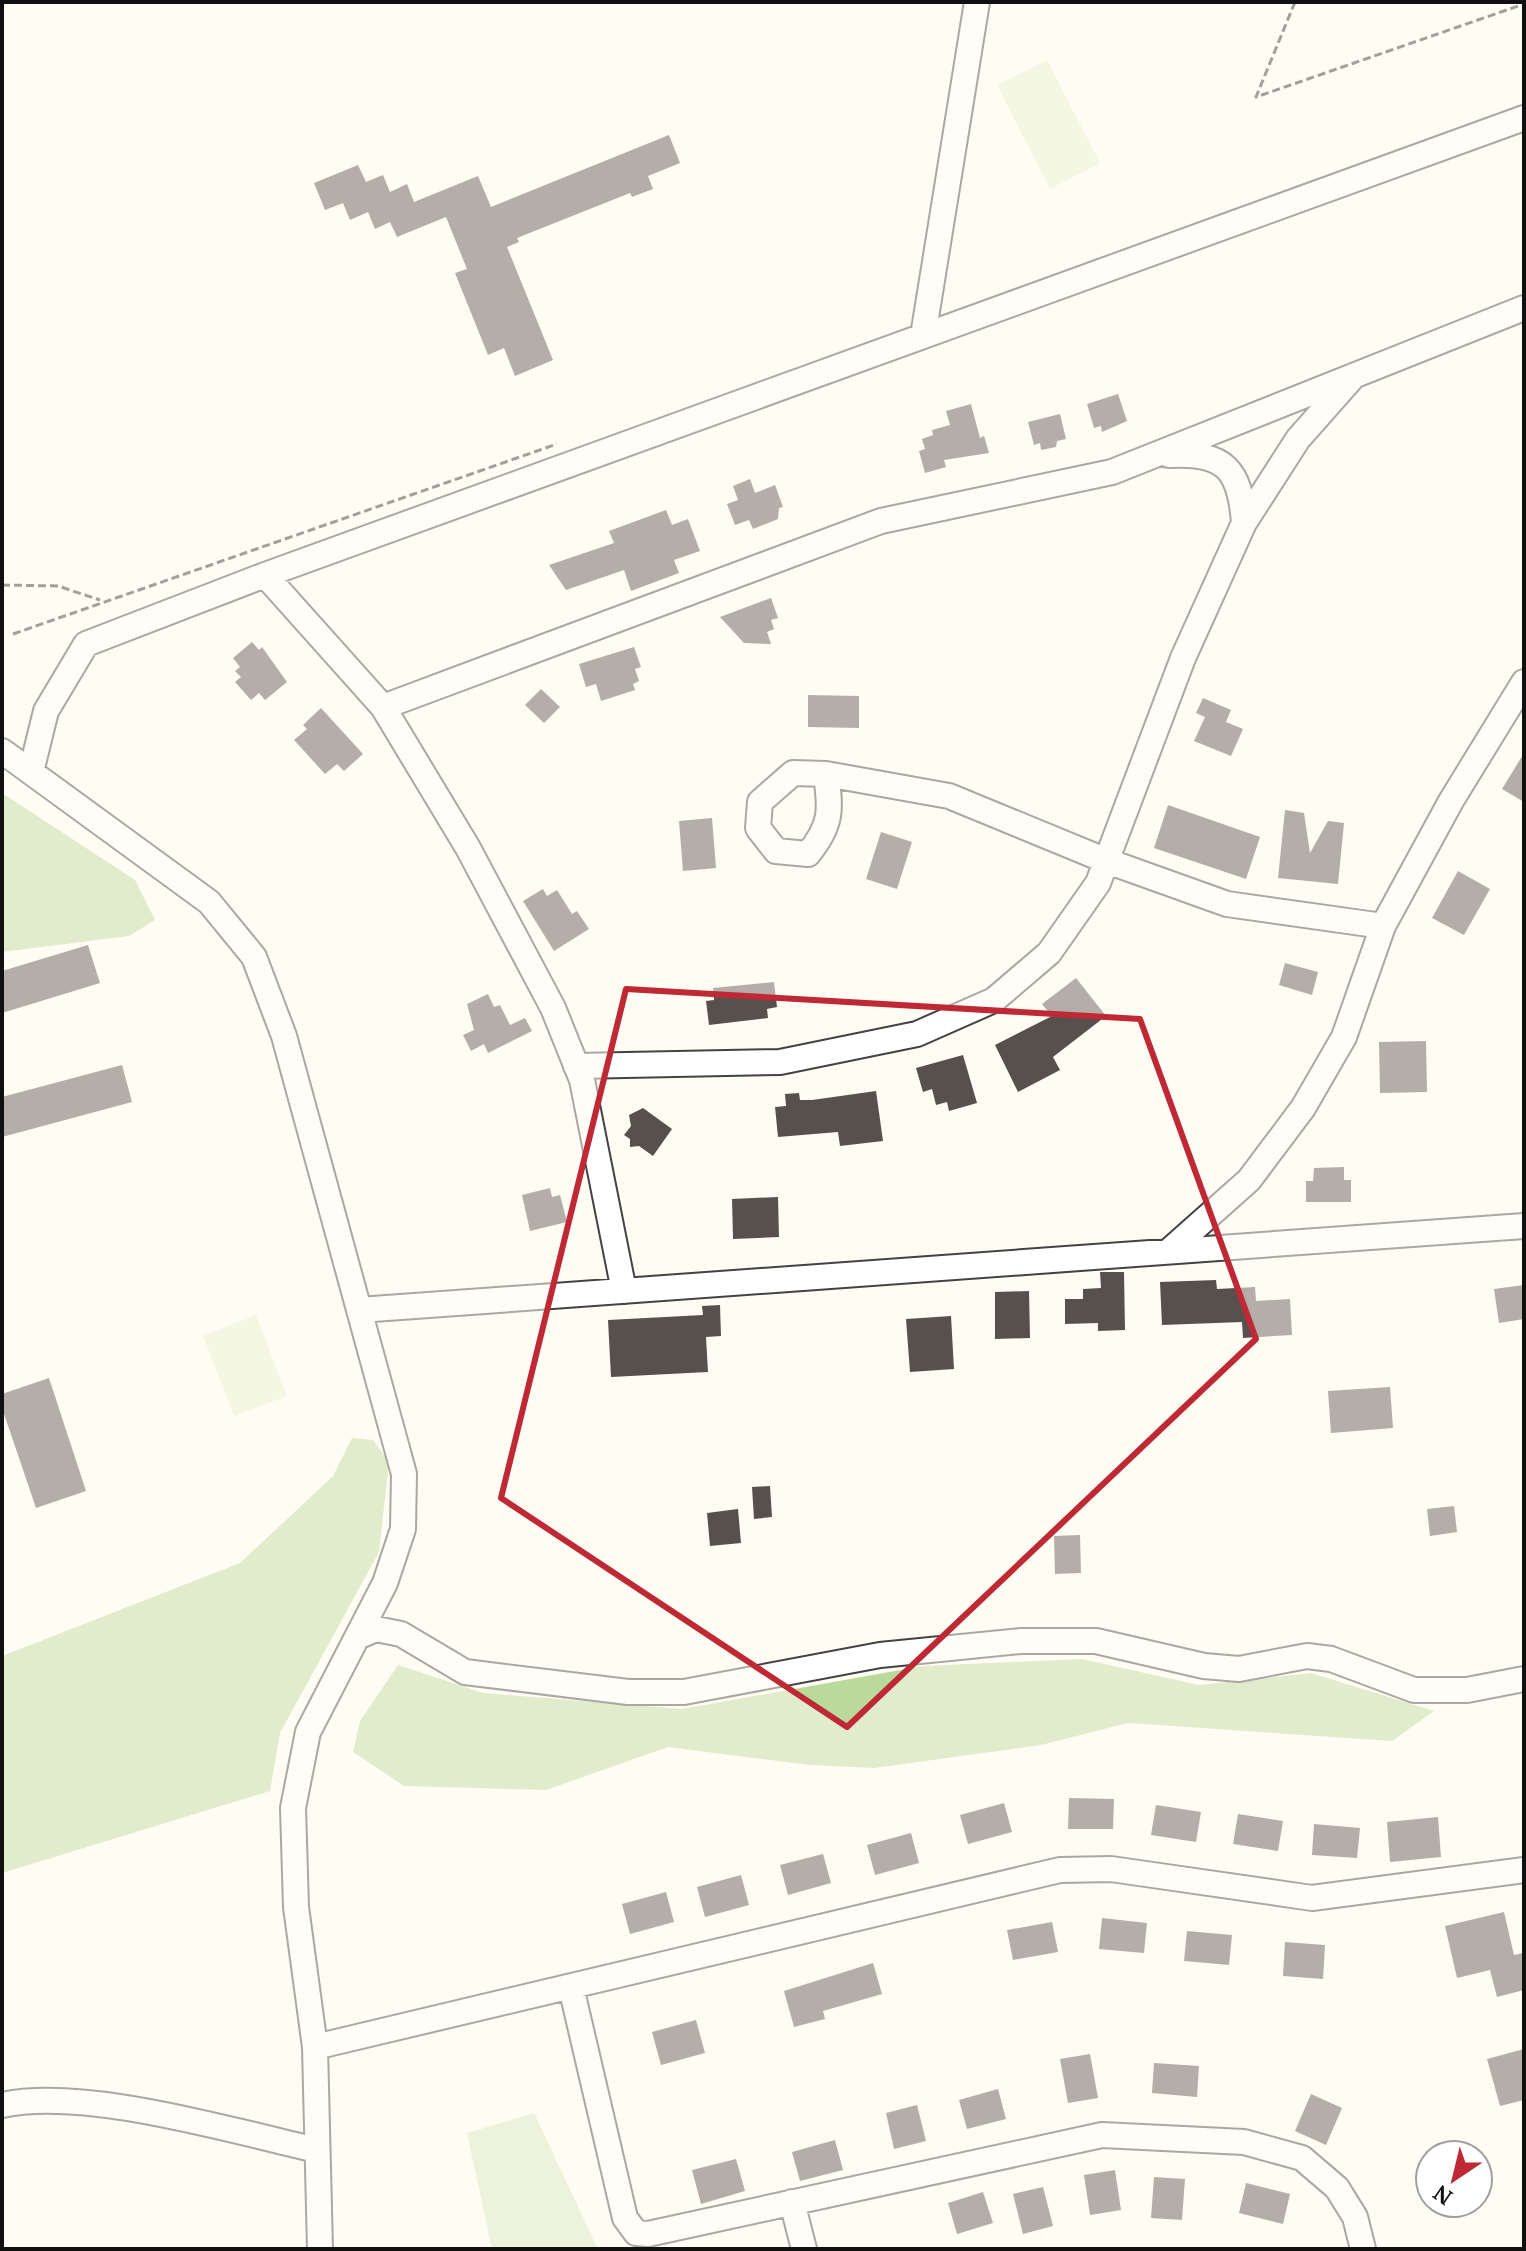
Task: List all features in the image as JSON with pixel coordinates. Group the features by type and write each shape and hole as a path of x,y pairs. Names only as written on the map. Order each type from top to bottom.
{"street":[{"path":"923,336 977,2"},
{"path":"31,772 46,711 86,644 265,575 1524,118"},
{"path":"383,707 881,521 1112,472 1524,308"},
{"path":"576,1066 780,1062 917,1034 994,1000 1049,953 1098,883 1183,658 1244,523 1298,439 1354,376"},
{"path":"1154,455 1196,453 1225,465 1241,488 1244,523"},
{"path":"265,575 383,707 468,848 553,1008 576,1066 624,1291"},
{"path":"1169,1251 1249,1180 1303,1108 1344,1037 1383,926 1451,801 1524,682"},
{"path":"2,751 209,902 254,957 284,1036 404,1474 403,1529 385,1583 308,1732 293,1808 296,1907 315,2047 320,2249"},
{"path":"826,774 949,796 1107,861 1227,904 1383,926"},
{"path":"359,1310 1524,1226"},
{"path":"357,1637 376,1629 401,1634 465,1672 628,1692 684,1692 880,1655 1021,1641 1096,1641 1204,1666 1239,1669 1307,1656 1331,1659 1414,1690 1467,1690 1524,1679"},
{"path":"315,2047 1060,1870 1111,1869 1312,1898 1523,1875"},
{"path":"571,1987 625,2218 636,2233 648,2234 1102,2135 1244,2142 1302,2158 1337,2188 1355,2217 1363,2249"},
{"path":"2,2105 63,2100 157,2115 317,2150"},
{"path":"792,2202 804,2249"}],"path":[{"path":"1295,2 1256,97 1524,4"},
{"path":"13,634 102,600 567,441"},
{"path":"2,585 58,586 102,600"}],"highlighted area":[{"path":"626,989 1140,1019 1256,1339 847,1727 501,1498"}],"green space":[{"path":"1047,60 1100,163 1050,189 997,85"},
{"path":"2,793 135,880 155,920 129,936 2,952"},
{"path":"256,1315 287,1396 234,1416 203,1336"},
{"path":"352,1438 373,1440 389,1462 379,1552 280,1733 270,1791 2,1873 2,1656 240,1563 333,1476"},
{"path":"1082,1659 1199,1685 1311,1673 1434,1711 1392,1741 1128,1723 1041,1745 874,1768 810,1765 668,1747 546,1790 404,1786 353,1752 360,1721 398,1665 483,1693 682,1709 923,1666"},
{"path":"534,2113 598,2249 492,2249 467,2133"}],"building":[{"path":"669,135 680,163 648,176 653,189 632,197 630,193 517,238 519,242 507,247 553,360 515,376 504,348 488,355 455,273 467,269 446,217 397,237 390,222 375,229 368,212 350,220 343,203 325,210 314,183 358,165 366,182 383,175 390,192 407,184 414,202 478,176 491,207"},
{"path":"1118,394 1127,421 1102,432 1101,426 1094,428 1087,404"},
{"path":"971,404 980,438 984,436 989,453 944,460 946,467 925,473 919,451 925,449 922,439 933,435 932,430 950,425 946,411"},
{"path":"1060,414 1066,439 1057,441 1056,447 1041,450 1040,443 1034,445 1028,422"},
{"path":"750,479 755,493 775,485 783,507 779,508 778,519 753,529 749,520 735,525 727,504 738,500 733,486"},
{"path":"666,510 672,525 688,519 700,551 674,560 679,573 631,591 624,570 566,590 549,565 614,543 609,531"},
{"path":"771,598 778,618 771,620 774,629 767,632 771,644 744,643 720,617"},
{"path":"252,642 259,650 262,647 287,682 265,700 259,693 251,700 235,682 241,677 235,671 240,667 233,658"},
{"path":"634,647 641,667 635,669 639,681 633,684 635,690 601,701 596,684 586,687 579,664"},
{"path":"541,689 560,707 544,723 525,705"},
{"path":"808,695 859,696 859,728 808,727"},
{"path":"1203,698 1231,710 1226,722 1243,729 1231,756 1194,741 1205,717 1196,713"},
{"path":"321,708 363,754 344,771 337,764 325,774 294,740 307,729 303,725"},
{"path":"1524,753 1524,802 1502,789"},
{"path":"1168,805 1260,837 1246,879 1154,848"},
{"path":"1285,810 1304,813 1310,853 1328,821 1344,823 1338,884 1278,878"},
{"path":"712,818 716,868 683,871 679,821"},
{"path":"881,832 912,842 897,889 866,879"},
{"path":"1458,871 1490,889 1464,935 1432,918"},
{"path":"543,889 547,896 557,890 572,914 577,911 589,929 554,951 523,901"},
{"path":"88,945 100,983 2,1013 2,971"},
{"path":"1285,963 1318,972 1312,995 1279,985"},
{"path":"1076,978 1106,1016 1053,1057 1060,1070 1018,1092 995,1045 1052,1016 1042,1004"},
{"path":"774,982 777,1007 767,1009 768,1018 709,1025 706,1001 714,1000 713,988"},
{"path":"488,994 494,1007 500,1005 510,1025 525,1018 532,1031 488,1053 484,1044 471,1051 463,1035 474,1030 467,1004"},
{"path":"1426,1041 1427,1092 1380,1093 1379,1042"},
{"path":"963,1055 977,1103 949,1111 947,1102 936,1105 932,1089 923,1092 916,1068"},
{"path":"122,1065 132,1102 2,1137 2,1097"},
{"path":"876,1091 883,1141 840,1146 838,1132 778,1137 775,1107 786,1106 785,1094 799,1093 800,1100 812,1100"},
{"path":"643,1108 672,1129 653,1156 639,1146 630,1147 630,1139 624,1135 631,1126 629,1115"},
{"path":"1344,1167 1344,1180 1351,1180 1351,1202 1306,1202 1306,1181 1313,1181 1314,1168"},
{"path":"550,1188 552,1197 560,1195 567,1222 530,1231 522,1195"},
{"path":"778,1197 779,1237 733,1239 732,1199"},
{"path":"1100,1272 1124,1272 1125,1330 1098,1331 1098,1323 1065,1324 1065,1299 1083,1299 1083,1289 1101,1288"},
{"path":"1216,1280 1217,1289 1255,1287 1256,1301 1290,1299 1292,1335 1243,1338 1242,1322 1162,1325 1160,1282"},
{"path":"1524,1285 1524,1319 1499,1323 1494,1289"},
{"path":"1029,1291 1030,1338 995,1339 995,1292"},
{"path":"720,1305 721,1336 706,1337 708,1372 611,1377 608,1320 703,1315 702,1306"},
{"path":"951,1316 954,1369 910,1372 906,1319"},
{"path":"49,1378 86,1491 36,1508 2,1408 2,1394"},
{"path":"1390,1387 1393,1428 1331,1433 1328,1391"},
{"path":"770,1486 772,1517 754,1519 752,1487"},
{"path":"1454,1506 1457,1532 1430,1536 1427,1509"},
{"path":"738,1509 741,1543 710,1546 707,1513"},
{"path":"1080,1535 1081,1573 1055,1574 1054,1536"},
{"path":"1069,1798 1114,1799 1113,1829 1068,1829"},
{"path":"1004,1803 1012,1832 968,1844 960,1815"},
{"path":"1156,1805 1201,1812 1196,1842 1151,1835"},
{"path":"1238,1814 1283,1821 1278,1851 1233,1844"},
{"path":"1438,1817 1441,1857 1390,1862 1387,1822"},
{"path":"1314,1824 1360,1828 1357,1858 1312,1855"},
{"path":"911,1833 919,1863 875,1875 867,1845"},
{"path":"823,1854 831,1883 788,1895 780,1865"},
{"path":"741,1875 749,1905 705,1917 697,1887"},
{"path":"666,1892 674,1922 630,1934 622,1904"},
{"path":"1504,1912 1514,1955 1524,1953 1524,1990 1497,1997 1490,1970 1457,1978 1445,1926"},
{"path":"1102,1918 1147,1923 1144,1953 1099,1949"},
{"path":"1052,1922 1058,1952 1013,1960 1007,1930"},
{"path":"1187,1931 1232,1935 1229,1965 1184,1961"},
{"path":"1285,1942 1325,1945 1323,1979 1283,1976"},
{"path":"873,1963 882,1994 823,2011 825,2019 794,2027 784,1991"},
{"path":"696,2020 705,2053 661,2065 652,2032"},
{"path":"1524,2049 1524,2100 1500,2106 1487,2059"},
{"path":"1090,2054 1098,2098 1068,2103 1060,2059"},
{"path":"1154,2063 1199,2066 1197,2097 1152,2093"},
{"path":"998,2089 1006,2119 967,2129 959,2100"},
{"path":"1311,2094 1342,2108 1326,2145 1295,2131"},
{"path":"917,2105 926,2141 894,2149 886,2113"},
{"path":"835,2140 843,2170 800,2181 792,2152"},
{"path":"736,2159 745,2191 701,2204 692,2170"},
{"path":"1115,2170 1121,2210 1090,2215 1084,2175"},
{"path":"1154,2177 1185,2179 1182,2220 1151,2218"},
{"path":"1246,2183 1290,2194 1283,2224 1239,2213"},
{"path":"1043,2187 1053,2226 1023,2234 1013,2194"},
{"path":"983,2192 993,2223 957,2234 948,2203"}]}
